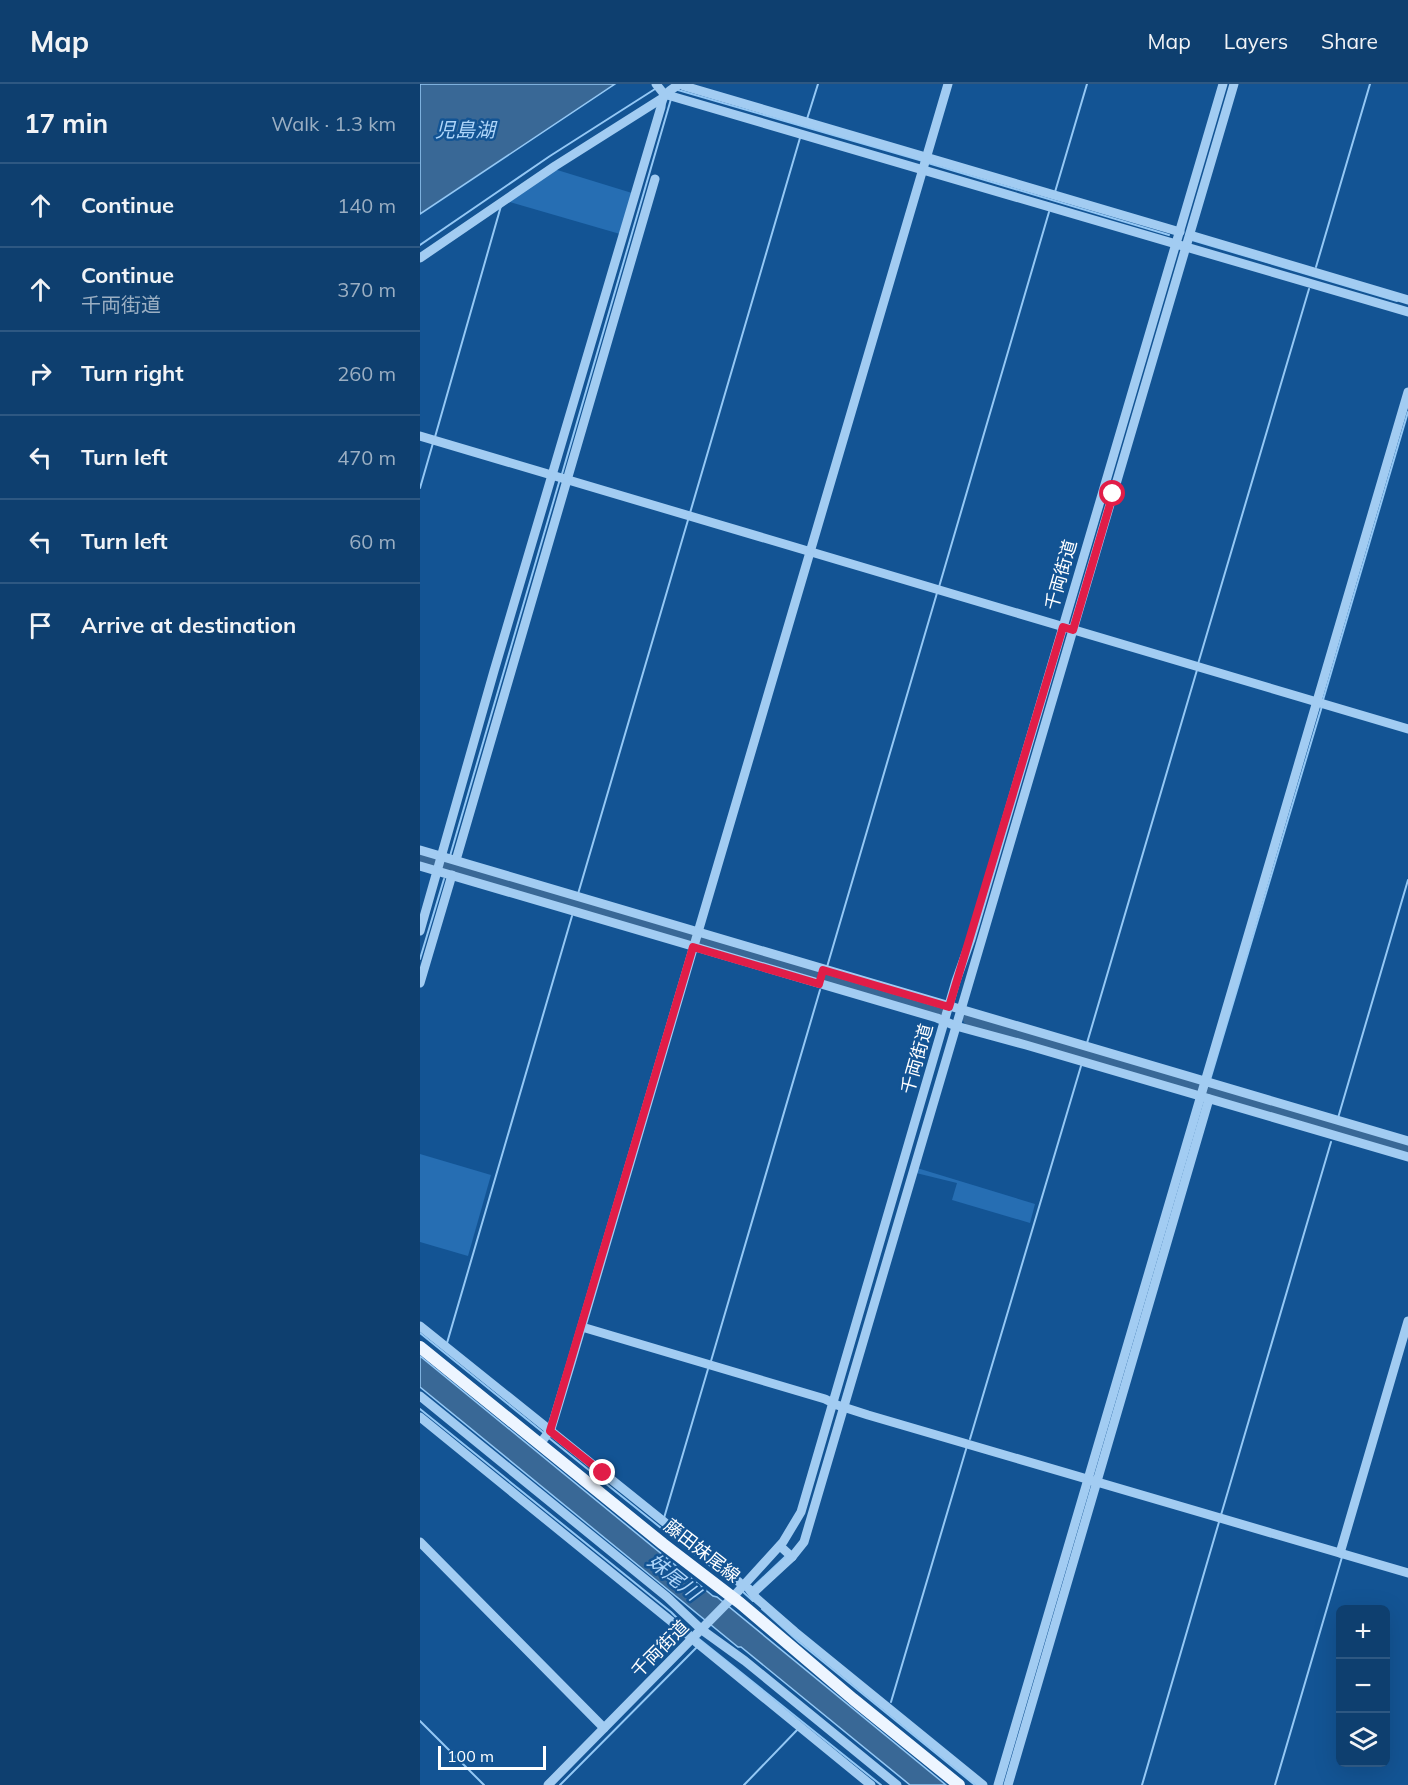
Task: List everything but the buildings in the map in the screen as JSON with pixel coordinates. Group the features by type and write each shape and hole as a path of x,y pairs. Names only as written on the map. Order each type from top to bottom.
{"main road":[{"name":"藤田妹尾線","path":"420,1347 546,1437 663,1544 959,1785"}],"street":[{"path":"546,1437 582,1327 948,84"},
{"name":"千両街道","path":"548,1785 730,1599 787,1553 792,1529 801,1512 839,1405 949,1007 1069,629 1223,84"},
{"path":"983,1785 795,1632 751,1591 787,1553 804,1542 839,1405 961,1010 1069,629 1234,84"},
{"path":"420,258 670,91 684,86 1051,198 1180,232"},
{"path":"670,91 926,161 1051,198 1186,247 1408,300"},
{"path":"420,983 452,875 445,861 560,477 661,107 670,91"},
{"path":"420,931 445,861 560,477 656,180"},
{"path":"1190,235 1408,312"},
{"path":"1008,1785 1205,1088 1320,703 1408,392"},
{"path":"420,436 1408,729"},
{"path":"420,850 445,861 821,977 956,1026 1087,1054 1333,1124 1408,1157"},
{"path":"420,866 445,861"},
{"path":"452,875 571,900 821,977 961,1010 1087,1054 1205,1088 1333,1124 1408,1141"},
{"path":"1340,1553 1408,1321"},
{"path":"420,1326 546,1437 739,1582"},
{"path":"582,1327 1408,1573"},
{"path":"420,1396 688,1635"},
{"path":"420,1417 570,1530 667,1597 897,1785"},
{"path":"998,1785 1093,1481"},
{"path":"420,1542 604,1728"},
{"path":"696,1642 872,1785"}],"shaded area":[{"path":"554,169 632,193 620,234 506,201"},
{"path":"420,1154 491,1175 468,1256 420,1242"},
{"path":"917,1168 1035,1204 1030,1223 952,1200 957,1183 916,1173"}],"water":[{"name":"児島湖","path":"420,84 615,84 420,214"},
{"name":"妹尾川","path":"420,1356 946,1785 910,1785 741,1647 738,1647 420,1387"}],"waterway":[{"path":"807,119 818,84"},
{"path":"1055,192 1087,84"},
{"path":"1316,267 1370,84"},
{"path":"420,245 550,156 655,89"},
{"path":"678,90 923,161"},
{"path":"562,474 671,99"},
{"path":"690,513 800,138"},
{"path":"928,163 1169,235"},
{"path":"435,437 501,206"},
{"path":"939,587 1049,212"},
{"path":"1192,240 1397,301"},
{"path":"1198,664 1309,289"},
{"path":"1323,700 1408,412"},
{"path":"420,488 433,443"},
{"path":"450,856 560,479"},
{"path":"578,894 688,520"},
{"path":"827,967 937,593"},
{"path":"1087,1043 1197,670"},
{"path":"1210,1080 1322,706"},
{"path":"420,856 938,1010"},
{"path":"420,959 444,879"},
{"path":"1338,1118 1408,880"},
{"path":"447,1343 572,916"},
{"path":"711,1361 820,990"},
{"path":"970,1019 1408,1147"},
{"path":"970,1439 1081,1066"},
{"path":"1221,1515 1331,1142"},
{"path":"420,1333 545,1434"},
{"path":"664,1518 708,1369"},
{"path":"420,1409 671,1612 691,1632"},
{"path":"549,1438 728,1579"},
{"path":"891,1702 967,1446"},
{"path":"1142,1785 1219,1522"},
{"path":"752,1588 787,1555"},
{"path":"1275,1785 1342,1557"},
{"path":"742,1591 753,1601"},
{"path":"762,1609 799,1642 975,1785"},
{"path":"699,1639 881,1785"},
{"path":"560,1785 698,1646"},
{"path":"420,1721 484,1785"},
{"path":"744,1785 798,1729"}],"route":[{"path":"603,1473 550,1431 693,947 819,984 823,970 949,1007 1063,627 1073,630 1113,494"}]}
